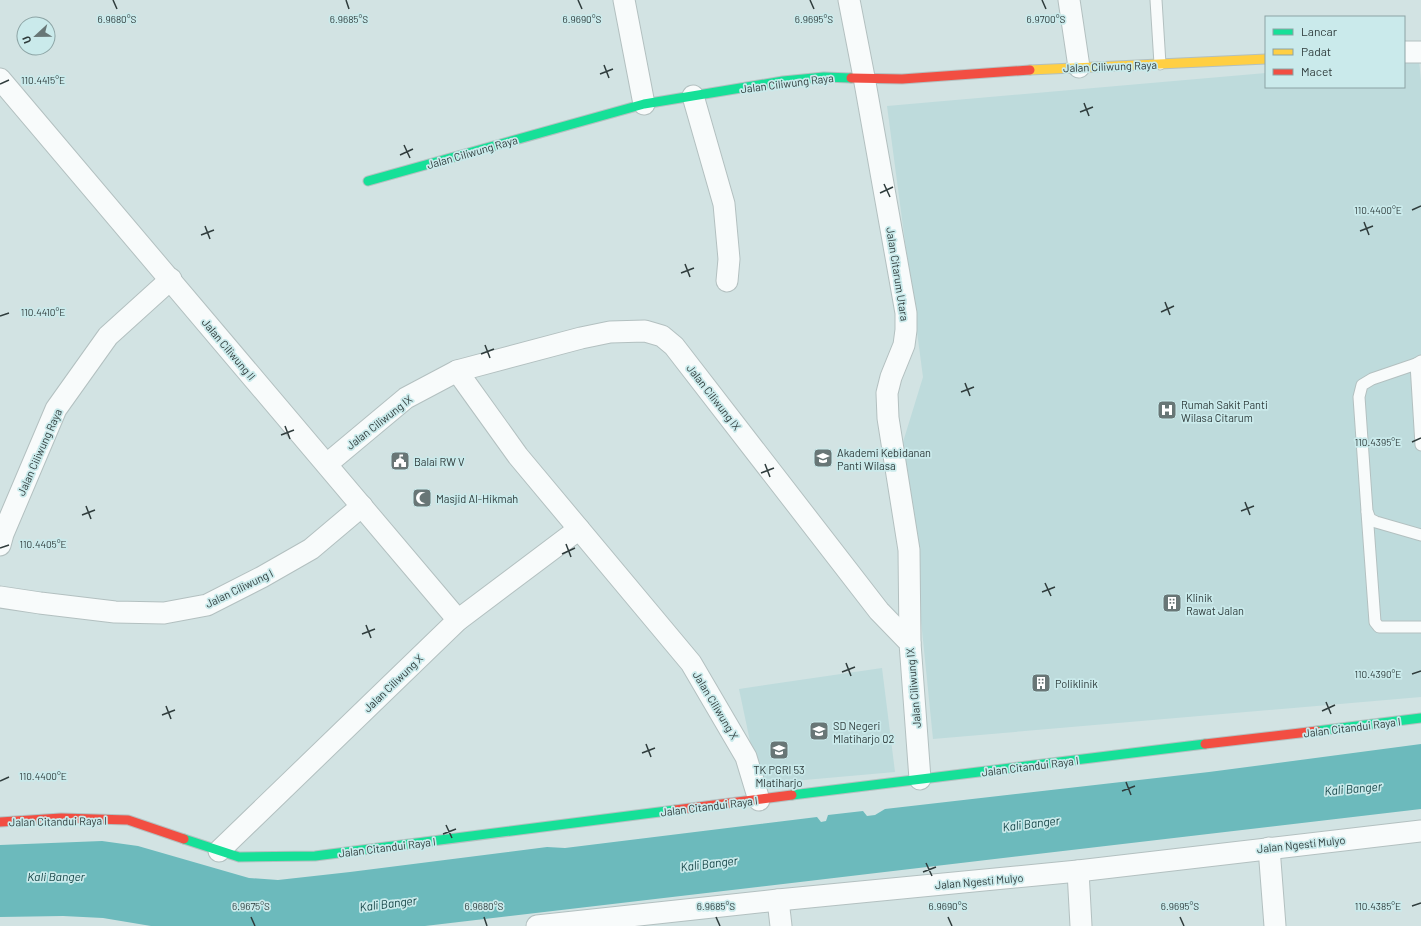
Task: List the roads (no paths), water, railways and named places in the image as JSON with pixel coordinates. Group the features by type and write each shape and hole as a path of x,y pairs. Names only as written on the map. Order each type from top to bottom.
{"street":[{"path":"624,0 644,104"},
{"name":"Jalan Citarum Utara","path":"849,0 906,313 904,345 891,377 887,393 888,418 909,550 910,643"},
{"path":"1069,0 1079,67"},
{"path":"1405,52 1421,52"},
{"name":"Jalan Ciliwung Raya","path":"368,181 644,104 783,81 824,77 902,79 1079,67 1265,59"},
{"name":"Jalan Ciliwung II","path":"0,79 171,279 458,620"},
{"path":"693,96 724,204 729,259 727,281"},
{"name":"Jalan Ciliwung Raya","path":"0,545 3,534 56,409 108,336 171,279"},
{"name":"Jalan Ciliwung IX","path":"327,464 406,398 457,371 581,338 610,332 645,331 662,336 674,346 879,611 910,643 920,779"},
{"name":"Jalan Ciliwung X","path":"457,371 518,456 691,663 746,756 759,800"},
{"name":"Jalan Ciliwung I","path":"0,597 115,612 164,613 207,606 312,549 362,506"},
{"name":"Jalan Ciliwung X","path":"219,851 458,620 579,529"},
{"name":"Jalan Citandui Raya I","path":"0,822 61,818 128,820 240,857 315,856 920,779 1421,718"},
{"name":"Jalan Ngesti Mulyo","path":"537,926 778,900 1078,871 1421,831"},
{"path":"1269,848 1275,926"},
{"path":"1078,871 1081,926"},
{"path":"778,900 781,926"}],"lane":[{"path":"1156,0 1160,64"},
{"path":"1421,445 1418,363 1372,378 1362,385 1359,397 1375,622 1379,627 1421,627"},
{"path":"1367,511 1370,519 1376,522 1421,535"}],"water":[{"name":"Kali Banger","path":"1421,744 1421,809 425,926 151,926 103,918 63,916 0,917 0,845 102,841 138,846 249,878 278,880 547,847 565,848 817,817 821,822 826,821 828,815 863,811 867,816 875,815 885,809 1209,772"}],"place":[{"name":"Rumah Sakit Panti Wilasa Citarum","path":"1167,410"},
{"name":"Akademi Kebidanan Panti Wilasa","path":"823,458"},
{"name":"Balai RW V","path":"400,461"},
{"name":"Masjid Al-Hikmah","path":"422,498"},
{"name":"Klinik Rawat Jalan","path":"1172,603"},
{"name":"Poliklinik","path":"1041,683"},
{"name":"SD Negeri Mlatiharjo 02","path":"819,731"},
{"name":"TK PGRI 53 Mlatiharjo","path":"779,750"}]}
